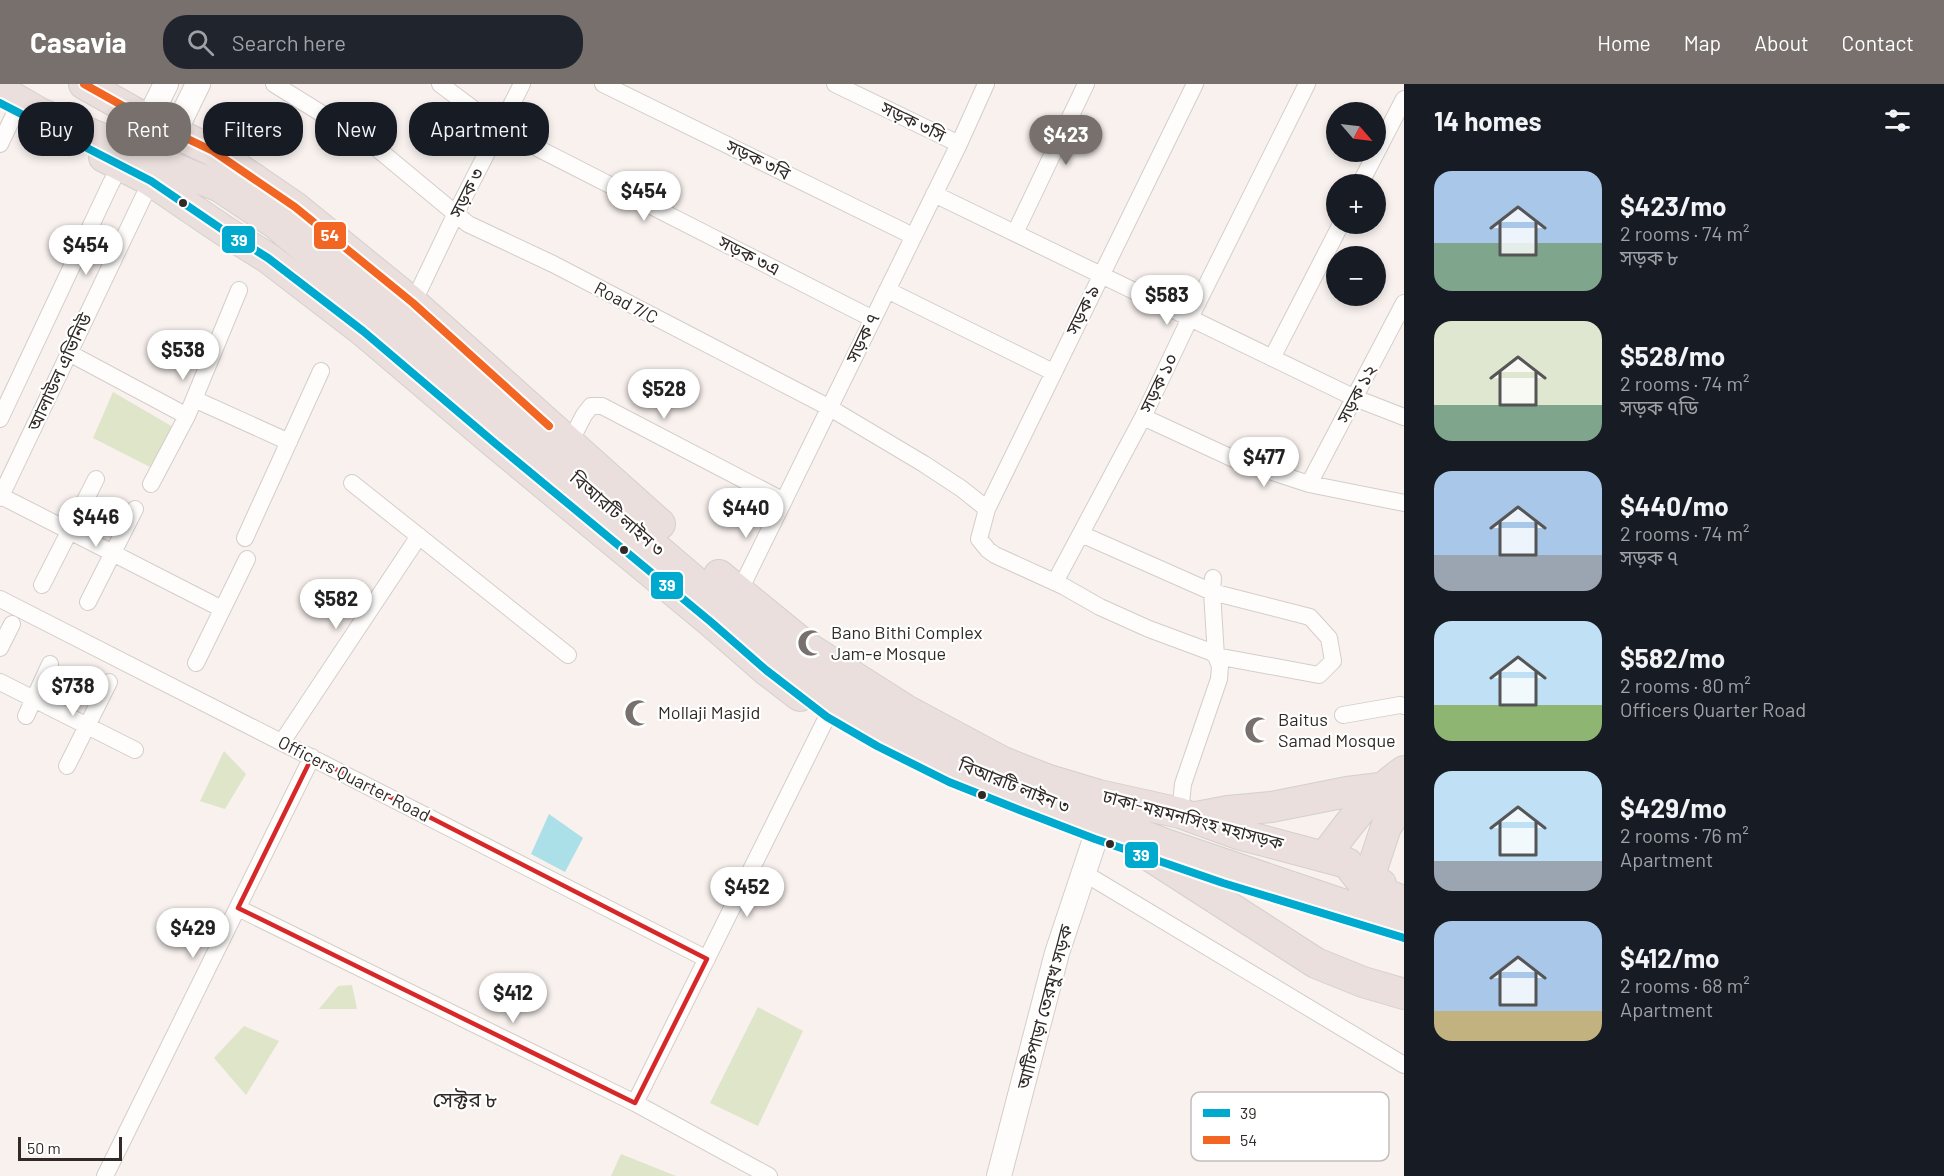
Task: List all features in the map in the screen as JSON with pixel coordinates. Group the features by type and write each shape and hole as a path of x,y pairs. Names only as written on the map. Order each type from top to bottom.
{"highway":[{"name":"ঢাকা-ময়মনসিংহ মহাসড়ক","path":"84,84 116,102"},
{"path":"4,116 156,171 223,230 268,258 363,331 766,670 827,717 876,746 949,782 1095,839 1223,882 1404,938"},
{"name":"ঢাকা-ময়মনসিংহ মহাসড়ক","path":"191,141 213,151 259,180 295,207 413,303 569,444 739,592 807,647 906,710 960,741 1003,762 1046,779 1099,795 1186,815 1238,834 1336,860"},
{"name":"বিআরটি লাইন ৩","path":"156,171 220,187 276,224 835,700 891,733 960,765 1048,800 1176,848 1404,925"},
{"path":"1366,887 1404,771"},
{"path":"1186,815 1271,807 1347,792 1396,795"},
{"path":"1396,795 1350,822 1336,860 1366,887 1404,901"},
{"path":"1153,858 1316,963 1362,982 1404,994"},
{"path":"1366,887 1404,880"}],"main road":[{"path":"164,102 166,84"},
{"path":"183,102 198,84"},
{"path":"156,171 158,156"},
{"name":"আটিপাড়া তেরমুখ সড়ক","path":"999,1176 1057,954 1095,839"}],"street":[{"name":"Road 7/C","path":"274,84 374,146 468,224 553,264 830,408 924,464 987,509"},
{"name":"সড়ক ৩এ","path":"440,84 464,102"},
{"name":"সড়ক ৩","path":"513,102 522,84"},
{"name":"সড়ক ৩বি","path":"603,84 913,236"},
{"name":"সড়ক ৩সি","path":"835,84 959,144"},
{"name":"সড়ক ৭","path":"739,592 959,144 986,84"},
{"path":"1015,233 1086,84"},
{"name":"সড়ক ৯","path":"1055,582 995,555 982,544 979,539 987,509 1195,84"},
{"name":"সড়ক ১০","path":"1055,582 1143,417 1307,84"},
{"path":"1365,174 1404,99"},
{"name":"সড়ক ৩এ","path":"549,154 873,319"},
{"path":"0,419 111,183 135,156"},
{"name":"সড়ক ৩","path":"413,303 486,156"},
{"name":"আলাউল এভিনিউ","path":"0,497 156,171"},
{"path":"934,194 1355,398 1404,417"},
{"path":"1272,358 1336,234"},
{"path":"151,484 187,416 239,290"},
{"path":"887,290 1053,372"},
{"name":"সড়ক ১২","path":"1309,484 1404,303"},
{"path":"69,353 187,416"},
{"path":"245,538 321,372"},
{"path":"194,399 289,442"},
{"path":"569,444 591,406 602,406 784,501"},
{"path":"1143,417 1236,460 1309,484 1404,503"},
{"path":"42,585 96,479"},
{"path":"352,483 568,655"},
{"path":"0,497 222,609"},
{"path":"88,602 135,509"},
{"path":"1055,582 1100,607 1216,656 1319,675 1334,661 1329,639 1311,617 1212,585 1081,534"},
{"path":"282,742 419,536"},
{"path":"196,663 247,559"},
{"path":"1186,815 1182,784 1219,679 1220,666 1216,656 1212,585"},
{"name":"Officers Quarter Road","path":"0,599 707,959"},
{"path":"0,648 12,624"},
{"path":"26,716 50,664"},
{"path":"0,682 135,750"},
{"path":"67,766 109,682"},
{"path":"1343,715 1404,706"},
{"path":"635,1103 827,717"},
{"path":"105,1176 312,757"},
{"path":"1084,873 1404,1065"},
{"path":"238,908 635,1103 769,1176"}],"highlighted area":[{"path":"312,757 707,959 635,1103 238,908"}],"green space":[{"path":"113,392 173,427 150,467 93,438"},
{"path":"224,751 246,774 225,809 200,801"},
{"path":"352,985 357,1009 319,1009 338,986"},
{"path":"758,1007 803,1031 758,1126 710,1103"},
{"path":"244,1026 279,1041 246,1095 214,1058"},
{"path":"621,1154 676,1176 611,1176"}],"water":[{"path":"549,814 583,838 565,872 531,854"}],"transit line":[{"name":"54","path":"84,84 148,120 213,151 295,207 413,303 549,426"},
{"name":"39","path":"0,103 151,181 268,258 363,331 766,670 827,717 877,746 949,782 1095,839 1223,883 1404,938"}],"place":[{"name":"Bano Bithi Complex Jam-e Mosque","path":"811,643"},
{"name":"Mollaji Masjid","path":"638,713"},
{"name":"Baitus Samad Mosque","path":"1258,730"}],"district":[{"name":"সেক্টর ৮","path":"465,1100"}]}
